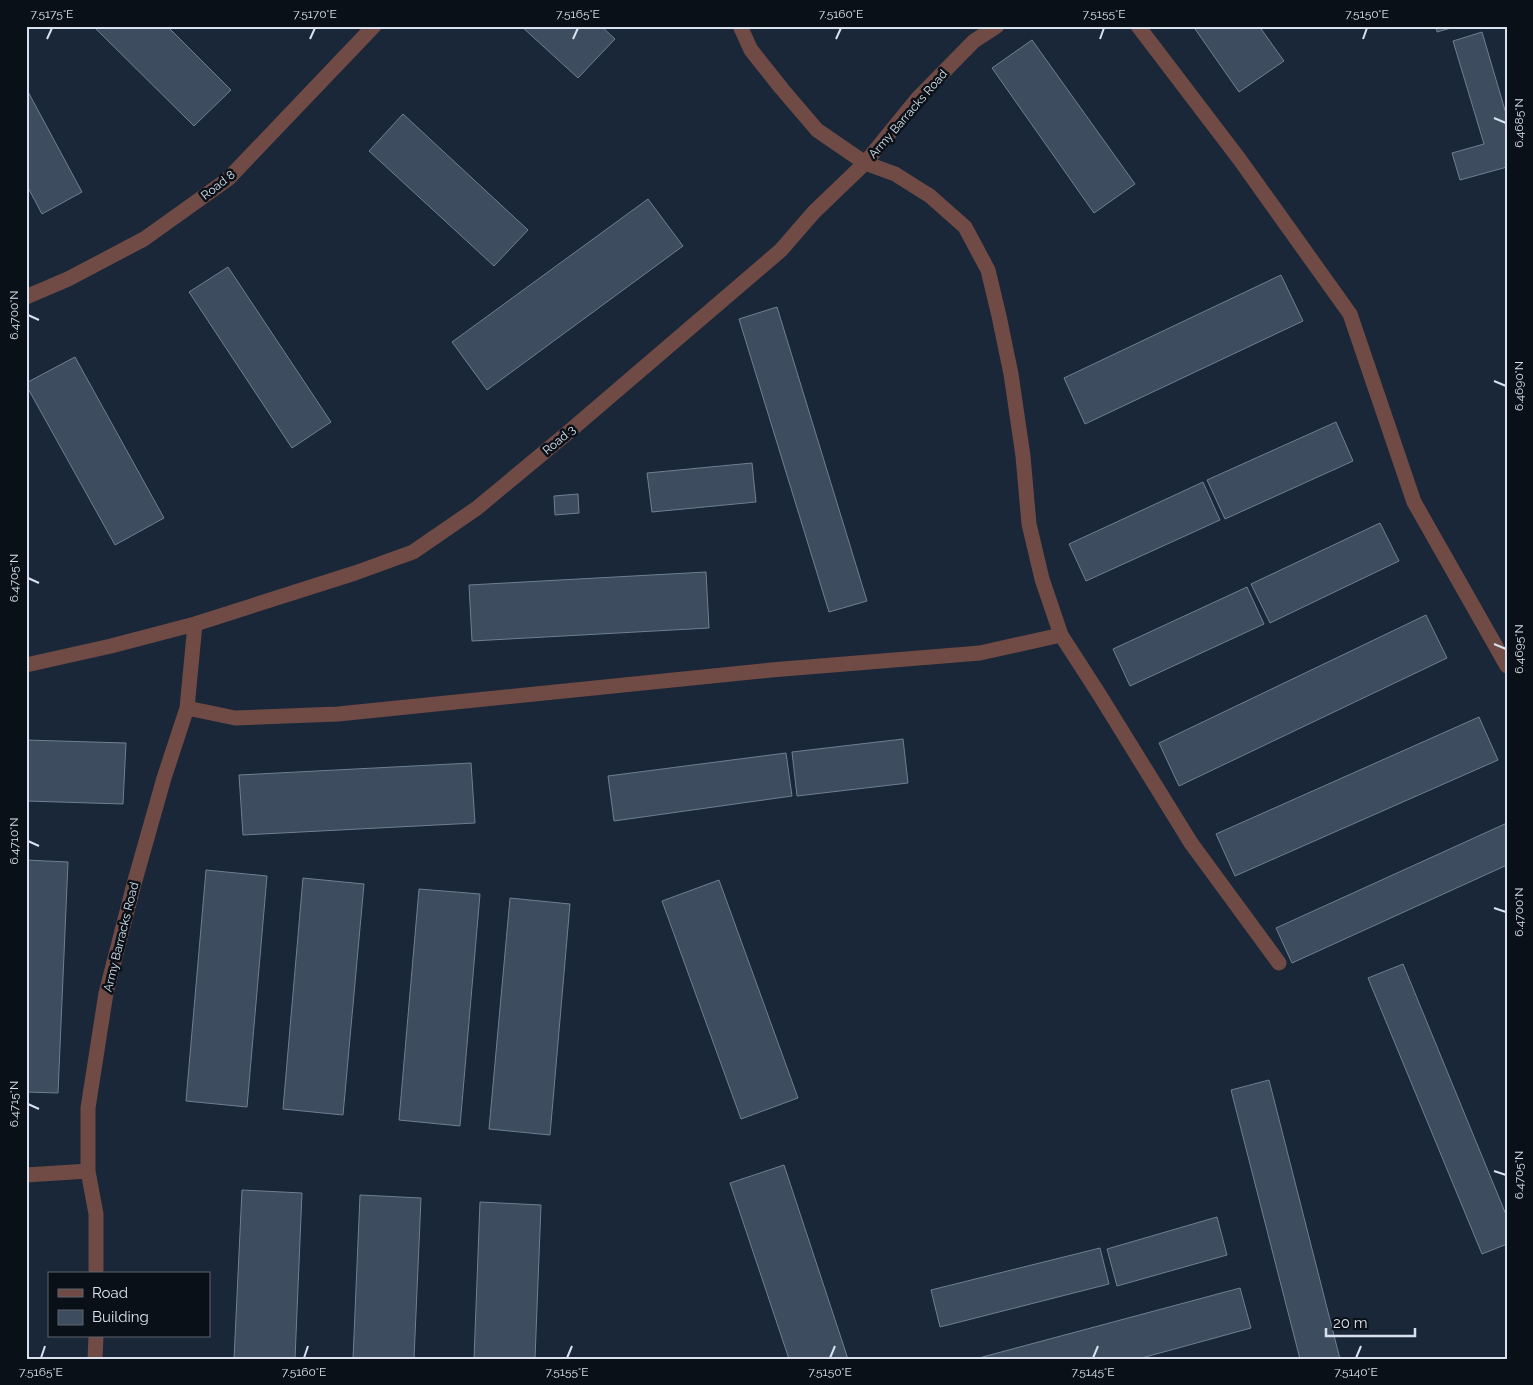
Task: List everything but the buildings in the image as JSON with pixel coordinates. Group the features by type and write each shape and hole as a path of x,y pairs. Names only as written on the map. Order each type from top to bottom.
{"street":[{"name":"Road 8","path":"26,297 68,279 144,239 228,179 374,26"},
{"path":"740,26 751,50 782,90 817,130 865,163 895,174 930,196 965,227 988,270 1011,374 1023,456 1029,524 1042,579 1061,635 1191,844 1278,962"},
{"name":"Army Barracks Road","path":"865,163 918,98 974,41 997,26"},
{"path":"1138,26 1240,160 1350,314 1414,502 1507,666"},
{"name":"Road 3","path":"196,624 355,573 413,552 477,508 781,250 814,212 865,163"},
{"path":"26,665 196,624"},
{"name":"Army Barracks Road","path":"96,1272 96,1214 88,1172 88,1108 106,993 164,778 187,708 196,624"},
{"path":"187,708 235,718 338,714 771,670 980,653 1061,635"},
{"path":"26,1175 88,1172"},
{"path":"95,1359 96,1338"}]}
